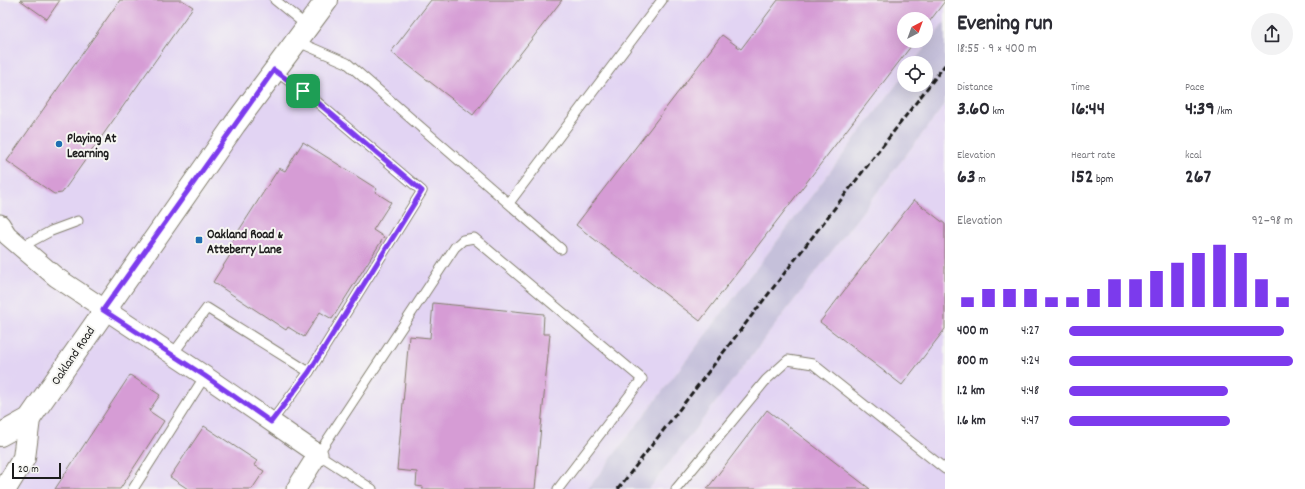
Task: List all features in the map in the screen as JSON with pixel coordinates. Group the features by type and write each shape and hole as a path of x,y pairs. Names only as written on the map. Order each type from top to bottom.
{"main road":[{"name":"Oakland Road","path":"5,489 24,458 29,419 103,310 274,70 327,0"},
{"name":"Oakland Road","path":"0,435 29,419"}],"street":[{"path":"0,224 7,236 56,277 103,310 205,376 318,454 296,489"}],"lane":[{"path":"275,0 302,34 347,62 561,249"},
{"path":"509,203 662,0"},
{"path":"271,422 309,372 422,191 310,96 274,70"},
{"path":"21,247 51,231 78,221"},
{"path":"367,488 318,454 456,247 463,240 474,238 642,379 558,489"},
{"path":"172,355 207,308 309,372"},
{"path":"676,489 766,380 788,360 813,364 945,470"},
{"path":"132,489 205,376"}],"shaded area":[{"path":"0,0 945,0 945,22 933,37 933,12 897,12 897,48 925,48 918,56 897,56 897,84 588,489 0,489"},
{"path":"945,22 945,104 649,489 588,489 897,84 897,92 933,92 933,56 918,56 925,48 933,48 933,37"},
{"path":"945,104 945,489 649,489"}],"building":[{"path":"20,0 60,0 47,19"},
{"path":"120,0 182,0 193,7 62,193 54,194 7,161"},
{"path":"431,0 562,0 473,115 391,52"},
{"path":"778,0 945,0 933,17 933,12 897,12 897,48 910,48 903,56 897,56 897,64 700,321 576,225 722,35 741,49"},
{"path":"303,142 377,189 375,192 391,202 373,230 384,237 332,319 320,312 304,337 288,327 286,330 213,282 232,252 227,249 279,168 285,171"},
{"path":"914,200 945,224 945,329 902,385 820,322"},
{"path":"433,303 544,314 543,334 550,334 535,489 422,489 423,487 416,486 417,472 397,470 409,336 430,338"},
{"path":"130,375 160,395 149,411 164,421 120,489 55,489"},
{"path":"767,410 870,489 707,489"},
{"path":"204,426 257,461 254,465 264,471 252,489 188,489 170,477"}],"railway":[{"path":"618,489 945,65"}],"place":[{"name":"Playing At Learning","path":"59,144"},
{"name":"Oakland Road & Atteberry Lane","path":"199,240"}],"route":[{"path":"274,70 303,91 422,191 309,372 271,422 205,376 103,310 274,70"}]}
